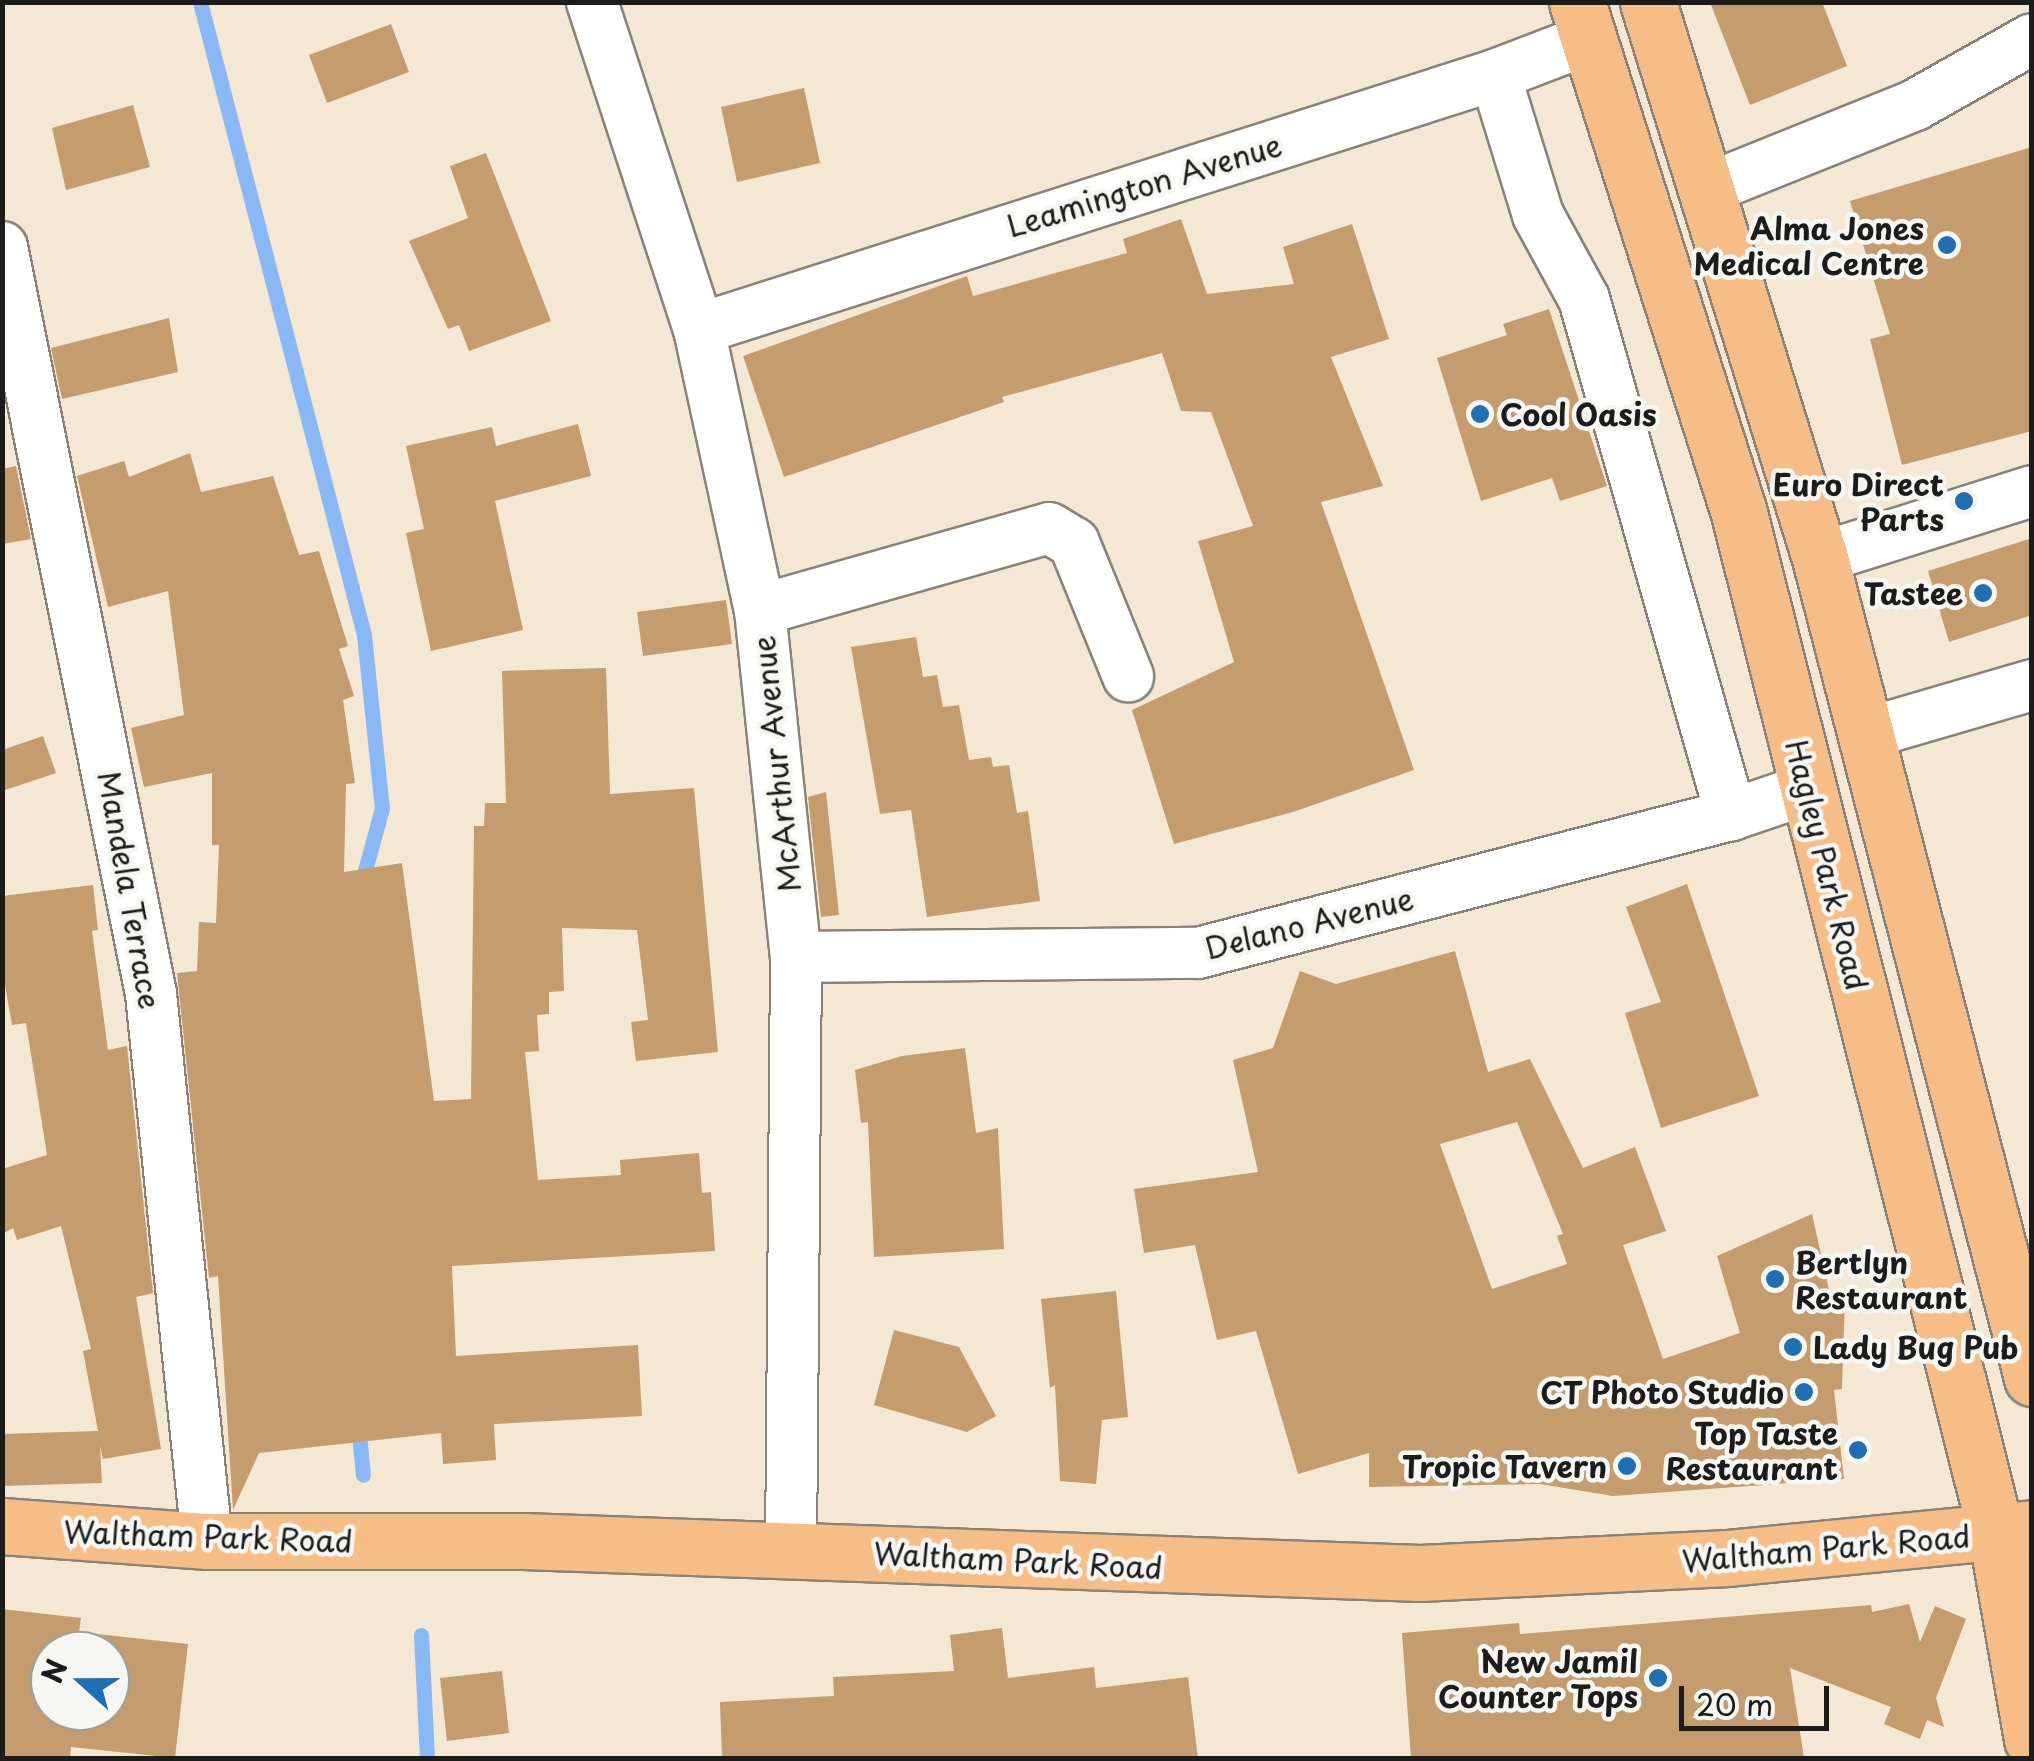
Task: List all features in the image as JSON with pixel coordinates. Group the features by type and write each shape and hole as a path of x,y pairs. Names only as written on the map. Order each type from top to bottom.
{"main road":[{"path":"1648,2 1710,188 1820,558 2015,1246 2032,1378"},
{"name":"Hagley Park Road","path":"1583,21 1739,513 1808,789 2014,1530 2032,1740"},
{"name":"Waltham Park Road","path":"2,1526 207,1541 791,1549 1420,1574 1561,1570 2014,1530"}],"street":[{"name":"McArthur Avenue","path":"592,2 699,330 760,610 796,956 791,1549"},
{"name":"Leamington Avenue","path":"699,330 1495,75 1583,21"},
{"path":"1710,188 1915,105 2032,39"},
{"path":"1495,75 1538,215 1584,299 1732,815"},
{"name":"Mandela Terrace","path":"2,248 151,994 207,1541"},
{"path":"1820,558 2032,491"},
{"path":"760,610 1049,528 1074,543 1128,676"},
{"path":"1868,733 2032,685"},
{"name":"Delano Avenue","path":"796,956 1198,953 1732,815 1808,789"}],"building":[{"path":"1710,2 1822,2 1847,66 1750,105"},
{"path":"391,24 409,72 327,103 309,55"},
{"path":"804,88 820,163 737,182 721,107"},
{"path":"133,105 150,167 66,190 52,128"},
{"path":"2032,147 2032,431 1902,465 1870,339 1890,334 1850,201"},
{"path":"486,153 551,321 469,351 459,325 448,329 409,241 468,218 450,166"},
{"path":"1181,219 1207,294 1294,284 1283,247 1352,224 1389,339 1331,357 1383,486 1321,502 1414,770 1293,812 1174,844 1132,710 1234,662 1198,541 1253,526 1211,412 1181,411 1162,353 1002,397 1004,402 784,477 743,356 967,276 973,296 1127,253 1123,239"},
{"path":"1549,309 1607,486 1560,501 1552,478 1481,501 1437,358 1507,335 1503,324"},
{"path":"169,318 178,372 62,399 51,348"},
{"path":"578,424 591,476 495,501 523,630 431,651 406,533 424,529 406,446 492,427 496,446"},
{"path":"190,453 201,492 273,476 299,555 319,551 348,646 339,649 354,696 343,700 355,783 346,784 344,872 402,863 434,1101 471,1099 474,826 484,826 485,803 506,803 502,671 606,668 610,794 694,788 718,1052 636,1061 631,1022 648,1020 637,930 562,928 564,991 549,992 549,1014 537,1015 539,1051 525,1052 538,1180 621,1175 620,1160 699,1153 702,1193 711,1192 715,1251 452,1266 456,1356 638,1345 642,1416 494,1424 496,1460 443,1464 441,1433 259,1453 233,1510 218,1276 209,1278 177,973 197,971 199,922 216,923 219,845 212,845 212,773 144,787 131,728 184,715 168,591 108,607 77,476 124,461 129,477"},
{"path":"16,466 31,539 2,544 2,469"},
{"name":"Tastee","path":"2032,538 2032,615 1949,642 1928,571"},
{"path":"726,600 732,644 643,656 637,612"},
{"path":"916,637 923,677 937,675 943,707 959,705 969,760 991,757 993,767 1009,765 1017,813 1028,811 1040,901 927,917 911,810 880,814 851,647"},
{"path":"43,736 56,773 2,791 2,750"},
{"path":"826,792 839,915 821,917 808,797"},
{"path":"1687,884 1759,1096 1661,1128 1625,1013 1661,1002 1626,907"},
{"path":"93,885 98,930 92,931 108,1050 127,1046 153,1293 136,1297 161,1449 103,1459 100,1446 102,1483 2,1486 2,1434 98,1431 83,1351 91,1349 61,1226 17,1240 13,1228 2,1234 2,1169 47,1155 26,1023 12,1025 2,968 2,896"},
{"path":"1455,951 1488,1072 1530,1059 1583,1168 1635,1147 1666,1231 1623,1245 1663,1359 1740,1333 1717,1256 1812,1214 1832,1303 1845,1299 1842,1389 1834,1390 1844,1479 1613,1496 1540,1484 1369,1487 1369,1453 1298,1474 1256,1331 1217,1340 1195,1245 1144,1253 1134,1189 1258,1172 1233,1060 1273,1048 1300,971 1336,984","holes":["1517,1122 1563,1234 1557,1236 1567,1264 1492,1289 1440,1144"]},
{"path":"965,1048 976,1133 998,1128 1004,1249 874,1257 868,1122 861,1123 855,1070 902,1056"},
{"path":"1116,1291 1128,1417 1102,1420 1096,1484 1060,1481 1055,1385 1050,1388 1041,1299"},
{"path":"894,1330 959,1347 996,1416 967,1432 874,1405"},
{"path":"1909,1604 1920,1642 1935,1606 1966,1619 1936,1698 1944,1727 1927,1720 1920,1739 1884,1724 1891,1707 1790,1668 1804,1758 1411,1758 1402,1633 1519,1623 1520,1634 1871,1605 1872,1612"},
{"path":"2,1609 81,1618 79,1631 30,1631 30,1731 130,1731 130,1638 188,1644 175,1758 71,1747 70,1758 2,1758"},
{"path":"1002,1628 1008,1678 1094,1667 1096,1688 1188,1677 1198,1758 722,1758 720,1702 834,1696 833,1677 954,1671 950,1635"},
{"path":"502,1671 509,1733 447,1741 440,1678"}],"waterway":[{"path":"200,2 364,635 382,808 360,889"},
{"path":"358,1424 363,1475"},
{"path":"421,1635 427,1758"}],"place":[{"name":"Alma Jones Medical Centre","path":"1947,245"},
{"name":"Cool Oasis","path":"1480,414"},
{"name":"Euro Direct Parts","path":"1964,501"},
{"name":"Tastee","path":"1983,593"},
{"name":"Bertlyn Restaurant","path":"1775,1279"},
{"name":"Lady Bug Pub","path":"1793,1347"},
{"name":"CT Photo Studio","path":"1804,1392"},
{"name":"Top Taste Restaurant","path":"1858,1450"},
{"name":"Tropic Tavern","path":"1627,1466"},
{"name":"New Jamil Counter Tops","path":"1658,1678"}]}
